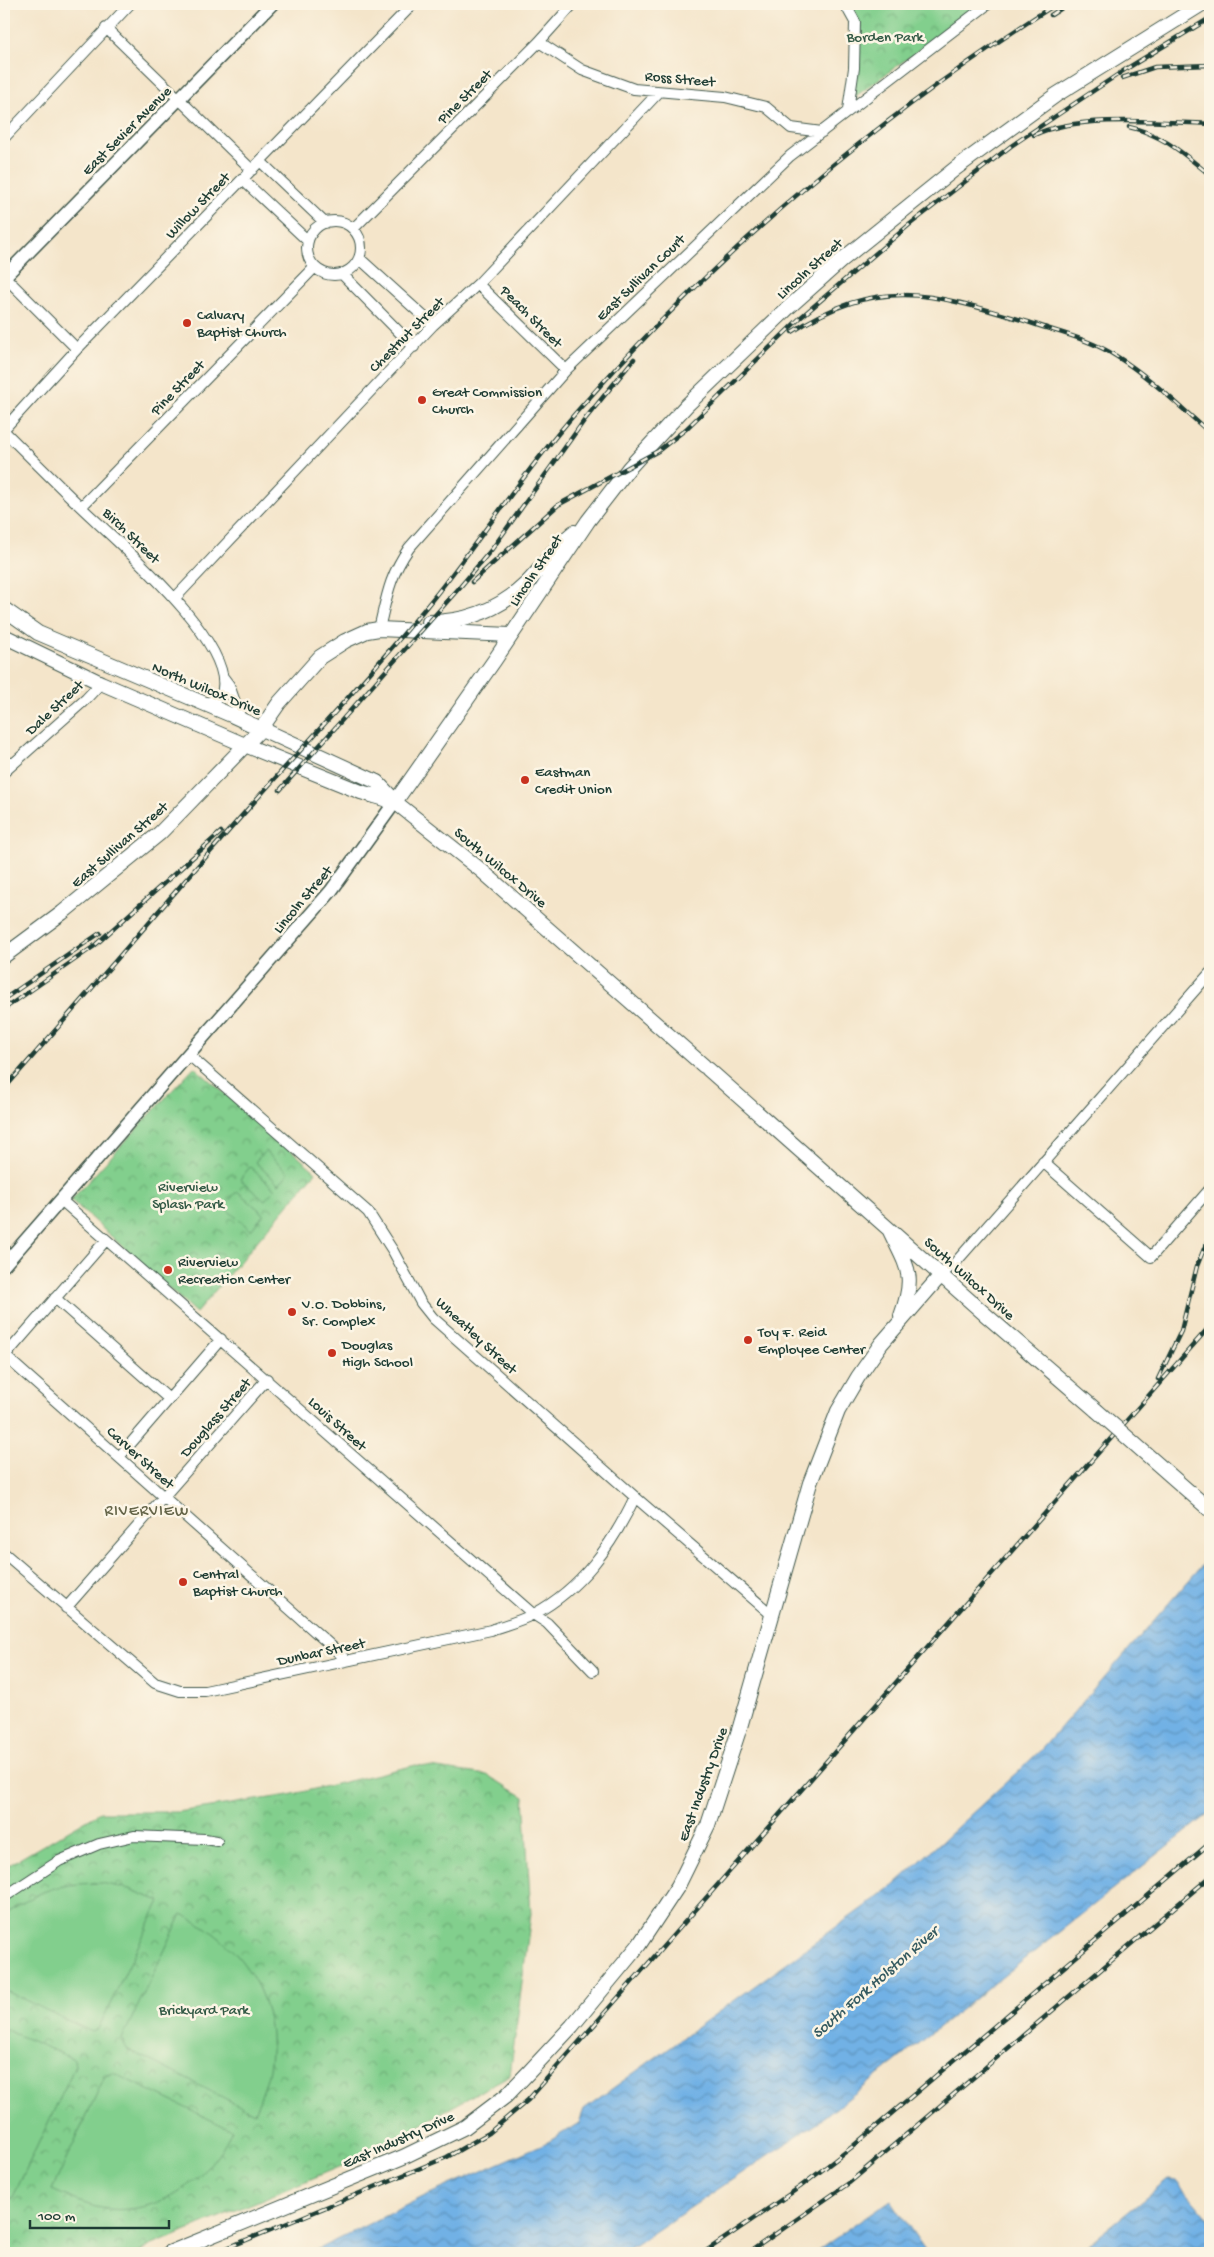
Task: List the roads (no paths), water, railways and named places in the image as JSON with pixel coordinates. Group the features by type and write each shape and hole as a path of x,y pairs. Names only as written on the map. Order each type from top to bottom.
{"main road":[{"name":"Lincoln Street","path":"395,802 588,521 629,468 686,406 843,258 987,144 1090,73 1202,4"},
{"path":"4,636 101,683 245,745 261,729 285,696 320,657 345,640 367,631 400,622 450,621 482,614 527,583 564,540 588,521"},
{"name":"North Wilcox Drive","path":"4,609 38,633 206,704 377,782 395,802"},
{"path":"379,629 510,635"},
{"path":"101,683 116,667"},
{"name":"South Wilcox Drive","path":"245,745 361,792 395,802 482,871 1210,1510"},
{"name":"East Sullivan Street","path":"4,956 160,834 245,745"},
{"path":"887,1226 907,1267 910,1282 908,1296 899,1323"},
{"name":"East Industry Drive","path":"169,2253 403,2157 466,2127 506,2096 572,2026 639,1945 678,1886 708,1825 724,1780 810,1483 830,1432 858,1377 881,1344 942,1274"}],"street":[{"path":"4,138 130,4"},
{"name":"East Sevier Avenue","path":"4,277 272,4"},
{"name":"Willow Street","path":"4,430 77,349 413,4"},
{"name":"Pine Street","path":"353,229 539,42 572,4"},
{"path":"845,4 855,22 854,68 848,110"},
{"name":"East Sullivan Court","path":"379,629 394,574 409,548 566,370 790,156 988,4"},
{"path":"106,28 252,170"},
{"name":"Ross Street","path":"539,42 582,70 634,90 725,97 766,107 791,128 822,132"},
{"name":"Chestnut Street","path":"176,597 434,325 478,284 658,93"},
{"path":"260,161 325,223"},
{"path":"243,180 308,241"},
{"path":"340,222 353,229 360,243 359,258 355,265 342,274 327,274 315,267 309,258 308,241 312,234 325,223 340,222"},
{"path":"359,258 434,325"},
{"name":"Pine Street","path":"81,507 315,267"},
{"path":"342,274 414,348"},
{"path":"4,277 77,349"},
{"name":"Peach Street","path":"478,284 566,370"},
{"name":"Birch Street","path":"4,430 81,507 176,597 203,633 212,648 221,674 223,687 221,696 206,704"},
{"name":"Birch Street","path":"221,674 230,685 241,720"},
{"name":"Dale Street","path":"6,765 86,699 101,683"},
{"name":"Lincoln Street","path":"4,1265 330,891 395,802"},
{"path":"942,1274 955,1262 1210,973"},
{"name":"Wheatley Street","path":"189,1055 368,1212 393,1251 421,1304 433,1318 635,1498 772,1615"},
{"path":"1043,1162 1150,1257 1210,1188"},
{"name":"Louis Street","path":"61,1200 533,1614 547,1623 593,1671"},
{"path":"4,1356 106,1240"},
{"path":"55,1298 169,1399"},
{"path":"119,1457 221,1339"},
{"name":"Carver Street","path":"4,1356 348,1660"},
{"name":"Douglass Street","path":"66,1608 165,1498 267,1380"},
{"name":"Dunbar Street","path":"4,1553 155,1683 180,1691 205,1691 491,1630 533,1614 563,1594 593,1566 619,1531 635,1498"},
{"path":"4,1897 59,1861 99,1844 134,1836 217,1841"}],"water":[{"name":"South Fork Holston River","path":"1210,1556 1210,1813 821,2120 623,2253 310,2253 425,2196 548,2142 579,2123 584,2109 893,1886 1040,1751"},
{"path":"1168,2180 1177,2181 1210,2220 1210,2253 1087,2253 1087,2245"},
{"path":"891,2200 927,2253 814,2253"}],"railway":[{"path":"4,1089 236,822 392,648 450,577 560,431 633,350 745,241 865,139 927,92 1056,4"},
{"path":"1051,15 1068,4"},
{"path":"472,582 558,505 658,451 686,429 800,318 909,225 1011,146 1126,69 1210,18"},
{"path":"1122,78 1155,67 1210,65"},
{"path":"1034,135 1052,128 1096,122 1145,121 1210,124"},
{"path":"1129,127 1163,140 1210,175"},
{"path":"792,332 823,314 853,302 880,296 908,295 964,304 1073,336 1106,350 1129,364 1153,383 1210,433"},
{"path":"280,790 492,549 586,418 634,359"},
{"path":"4,1009 93,947 221,832"},
{"path":"4,999 100,933"},
{"path":"1158,1379 1181,1331 1197,1266 1210,1234"},
{"path":"215,2253 447,2157 489,2133 528,2100 1210,1326"},
{"path":"703,2253 800,2187 852,2147 1210,1843"},
{"path":"748,2253 849,2183 1210,1877"}],"place":[{"name":"Calvary Baptist Church","path":"187,323"},
{"name":"Great Commission Church","path":"422,400"},
{"name":"Eastman Credit Union","path":"525,780"},
{"name":"Riverview Recreation Center","path":"168,1270"},
{"name":"V.O. Dobbins, Sr. Complex","path":"292,1312"},
{"name":"Toy F. Reid Employee Center","path":"748,1340"},
{"name":"Douglas High School","path":"332,1353"},
{"name":"Central Baptist Church","path":"183,1582"}],"district":[{"name":"RIVERVIEW","path":"147,1509"}],"park label":[{"name":"Borden Park","path":"885,36"},
{"name":"Riverview Splash Park","path":"188,1194"},
{"name":"Brickyard Park","path":"204,2009"}]}
